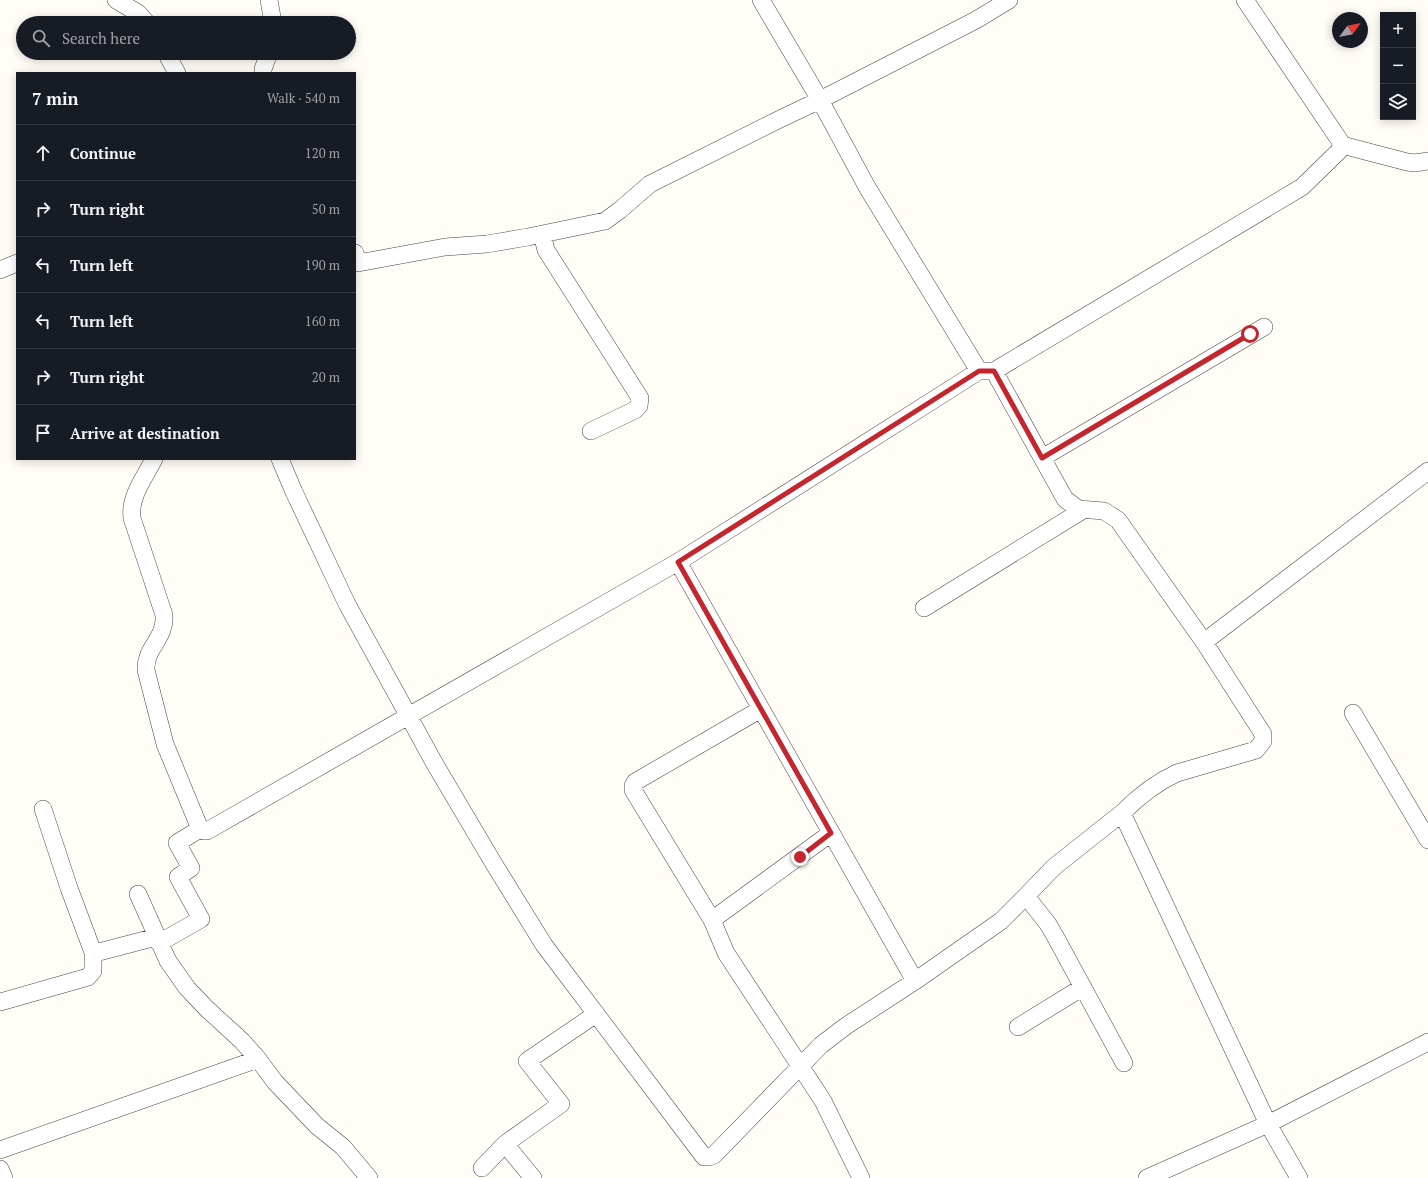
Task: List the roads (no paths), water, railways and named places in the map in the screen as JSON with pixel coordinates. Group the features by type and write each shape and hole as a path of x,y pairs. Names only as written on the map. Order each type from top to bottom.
{"street":[{"path":"116,0 140,16"},
{"path":"269,0 272,16"},
{"path":"280,460 347,604 444,779 544,945 704,1157 714,1155 821,1045 846,1026 915,981 1001,921 1054,867 1122,813 1140,795 1177,773 1250,753 1256,750 1263,741 1263,734 1204,642 1118,520 1104,511 1083,510 1074,506 1065,499 1042,458 867,187 820,100 761,0"},
{"path":"356,260 445,247 487,244 605,221 650,184 820,100 976,20 1009,0"},
{"path":"1245,0 1342,145 1407,162 1415,163 1428,161"},
{"path":"170,60 176,72"},
{"path":"263,72 262,69 266,60"},
{"path":"94,955 98,952 158,940 201,919 178,876 191,868 177,843 200,829 207,831 678,562 986,371 1302,187 1339,150 1342,145"},
{"path":"542,234 546,250 640,398 639,406 635,410 591,431"},
{"path":"0,270 16,263"},
{"path":"1042,458 1264,327"},
{"path":"153,460 132,501 131,509 132,518 164,615 164,629 148,656 146,670 165,744 200,829"},
{"path":"1204,642 1428,471"},
{"path":"924,608 1083,510"},
{"path":"678,562 915,981"},
{"path":"761,709 635,782 633,790 712,920 726,952 823,1100 861,1178"},
{"path":"1353,713 1428,840"},
{"path":"0,1002 88,977 93,971 94,955 43,809"},
{"path":"1122,813 1268,1124 1299,1178"},
{"path":"712,920 831,833"},
{"path":"138,894 168,961 187,988 207,1009 242,1041 317,1126 343,1147 369,1178"},
{"path":"1026,896 1048,924 1124,1064"},
{"path":"1018,1027 1083,987"},
{"path":"482,1168 505,1144 561,1104 527,1061 596,1014"},
{"path":"1147,1178 1268,1124 1428,1042"},
{"path":"0,1150 258,1059"},
{"path":"505,1144 534,1178"},
{"path":"0,1169 4,1178"}]}
